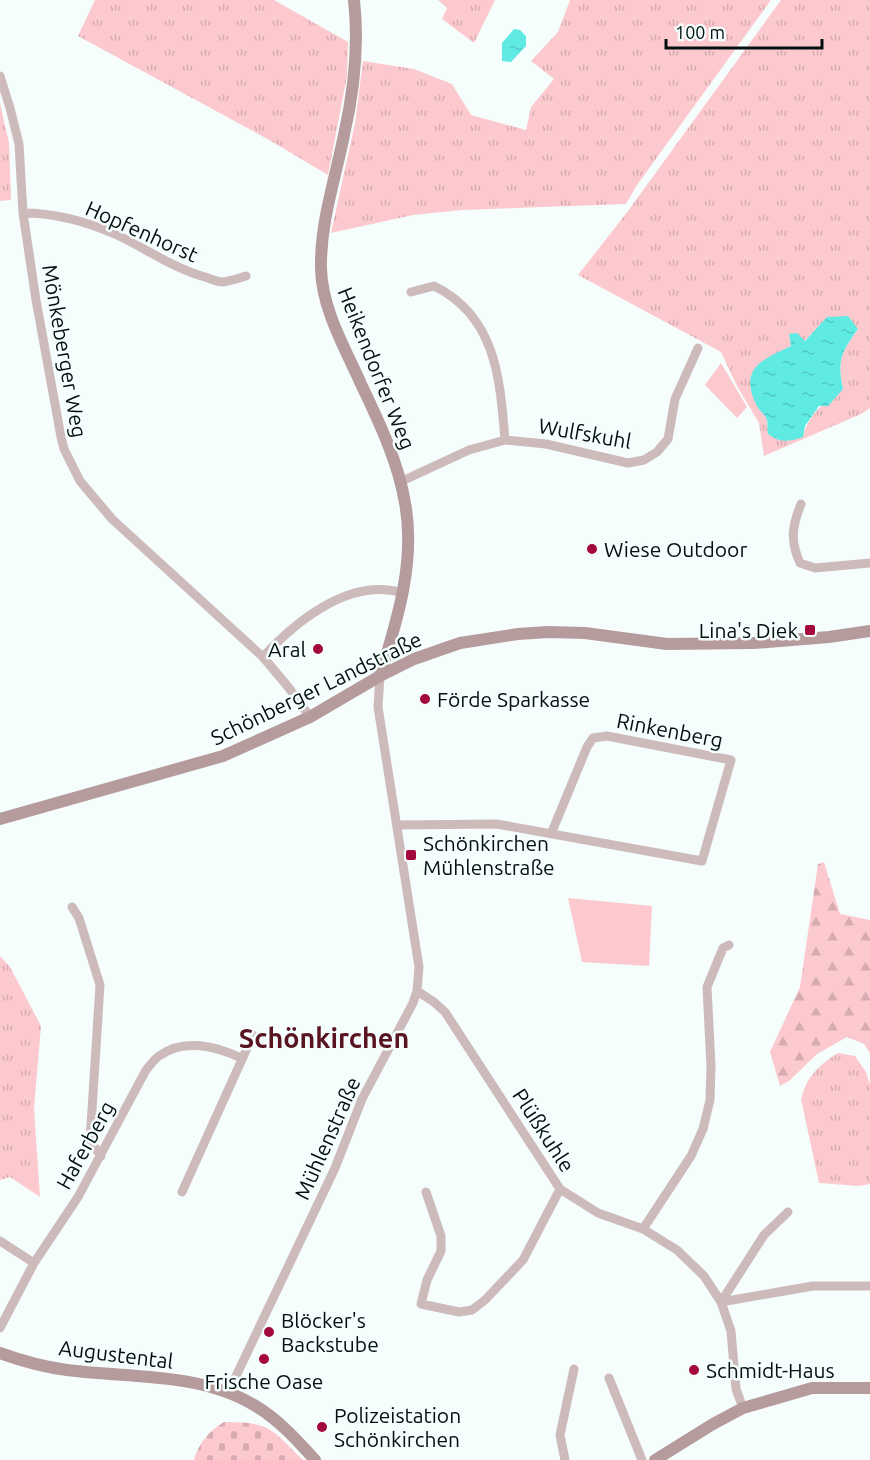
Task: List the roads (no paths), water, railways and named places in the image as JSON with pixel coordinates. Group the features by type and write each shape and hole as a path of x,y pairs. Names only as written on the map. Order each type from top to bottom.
{"street":[{"name":"Heikendorfer Weg","path":"354,0 356,15 354,75 344,135 321,239 321,271 326,304 377,419 405,502 408,539 407,568 403,593 380,676"},
{"name":"Mönkeberger Weg","path":"0,76 19,144 23,213 36,300 64,449 80,481 112,519 263,657 310,717"},
{"name":"Hopfenhorst","path":"23,213 58,216 93,225 120,236 162,260 194,274 222,282 246,276"},
{"path":"411,291 434,286 452,295 468,310 485,336 496,364 500,383 505,440"},
{"name":"Wulfskuhl","path":"400,482 469,450 505,440 546,444 628,463 644,460 657,452 668,439 675,399 698,348"},
{"path":"801,504 793,524 795,553 800,563 815,568 870,563"},
{"path":"263,657 297,623 328,604 375,589 391,589 403,593"},
{"name":"Schönberger Landstraße","path":"0,819 224,756 310,717 414,659 460,644 518,634 585,633 667,644 700,645 779,642 870,631"},
{"name":"Mühlenstraße","path":"228,1393 335,1167 362,1099 413,1003 417,991 419,967 378,706 380,676"},
{"name":"Rinkenberg","path":"398,825 497,824 551,834 702,861 731,760 607,736 593,738 551,834"},
{"path":"72,907 79,918 100,985 90,1142 101,1156"},
{"path":"644,1229 691,1156 703,1129 710,1100 711,1066 707,987 723,948 729,945"},
{"name":"Plüßkuhle","path":"417,991 445,1012 560,1189 598,1213 644,1229 677,1250 704,1276 720,1302 731,1331 736,1389 743,1408"},
{"path":"182,1192 253,1035"},
{"name":"Haferberg","path":"0,1328 34,1263 78,1197 146,1070 158,1056 176,1048 191,1045 224,1050 241,1058"},
{"path":"426,1192 441,1236 441,1251 427,1280 421,1304 459,1312 472,1310 485,1300 523,1260 560,1189"},
{"path":"720,1302 764,1234 788,1212"},
{"path":"0,1241 34,1263"},
{"path":"720,1302 813,1286 870,1286"},
{"name":"Augustental","path":"0,1353 25,1362 65,1370 205,1385 254,1404 273,1418 315,1460"},
{"path":"565,1460 560,1435 574,1369"},
{"path":"609,1378 642,1460"},
{"path":"655,1460 743,1408 812,1388 870,1388"}],"water":[{"path":"514,29 520,30 526,36 526,46 511,62 502,61 502,43"},
{"path":"848,316 858,329 842,357 840,371 843,389 828,406 819,406 805,426 803,437 785,441 772,437 768,434 767,420 751,392 750,382 756,367 791,346 789,334 797,333 805,341 827,317"}],"place":[{"name":"Wiese Outdoor","path":"592,549"},
{"name":"Lina's Diek","path":"810,630"},
{"name":"Aral","path":"318,649"},
{"name":"Förde Sparkasse","path":"425,699"},
{"name":"Schönkirchen Mühlenstraße","path":"411,855"},
{"name":"Blöcker's Backstube","path":"269,1332"},
{"name":"Frische Oase","path":"264,1359"},
{"name":"Schmidt-Haus","path":"694,1370"},
{"name":"Polizeistation Schönkirchen","path":"322,1427"}],"district":[{"name":"Schönkirchen","path":"324,1038"}]}
